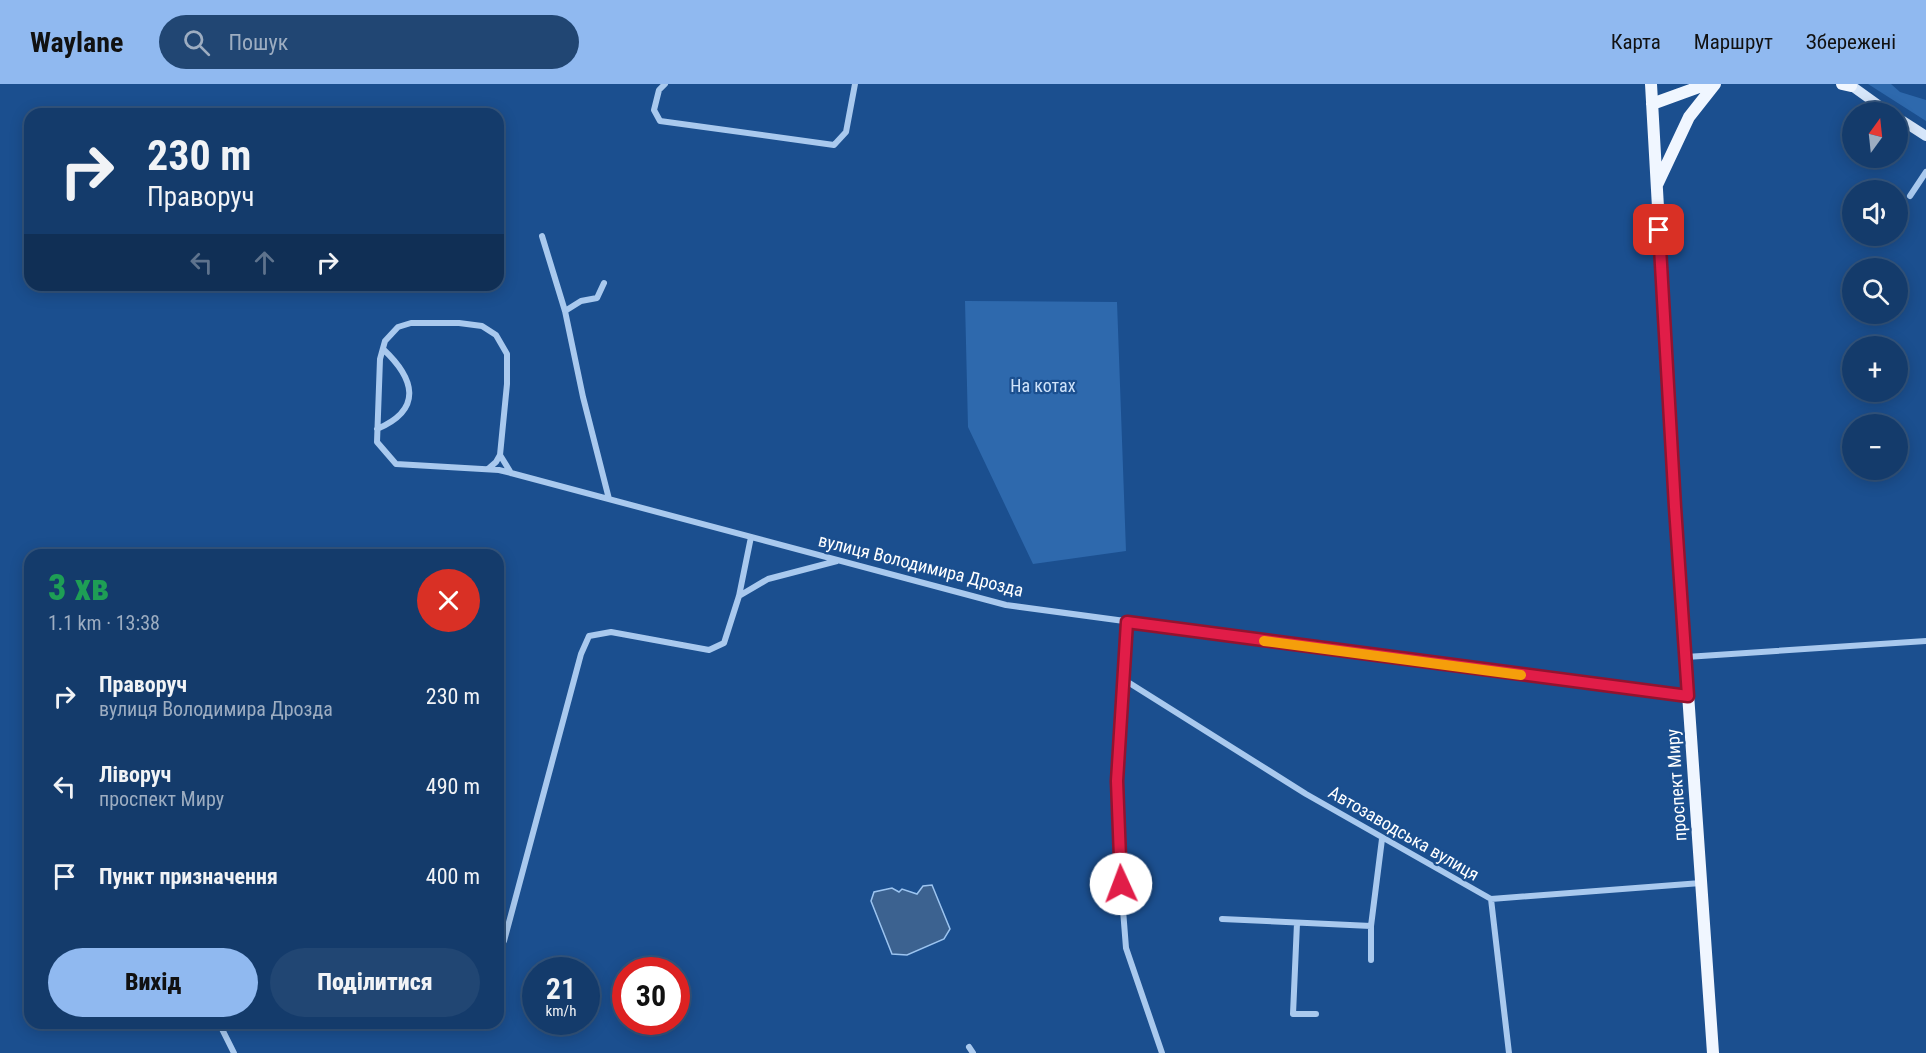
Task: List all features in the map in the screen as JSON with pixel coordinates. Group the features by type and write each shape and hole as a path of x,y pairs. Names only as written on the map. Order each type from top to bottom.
{"main road":[{"name":"проспект Миру","path":"1651,84 1674,495 1713,1053"},
{"path":"1652,104 1707,84"},
{"path":"1657,186 1689,117 1715,84"},
{"path":"1847,85 1873,102"},
{"path":"1908,124 1926,136"}],"street":[{"path":"665,84 659,90 654,110 660,121 834,145 846,132 855,84"},
{"path":"1910,196 1926,172"},
{"path":"542,237 565,311 583,397 609,499"},
{"path":"565,311 581,301 597,298 604,283"},
{"path":"377,429 398,418 407,406 410,394 407,380 398,363 382,350 385,341 398,327 411,323 482,326 496,334 507,354 507,384 500,455 488,469"},
{"name":"вулиця Володимира Дрозда","path":"382,350 377,442 396,464 488,469 511,473 1006,605 1688,696"},
{"path":"500,455 511,473"},
{"path":"504,941 581,654 589,636 611,632 709,650 724,643 739,596 751,537"},
{"path":"739,596 768,579 838,560"},
{"path":"1127,622 1117,781 1126,948 1162,1053"},
{"path":"1686,657 1926,640"},
{"name":"Автозаводська вулиця","path":"1123,679 1306,794 1491,899 1702,883"},
{"path":"1371,960 1371,926 1382,839"},
{"path":"1491,899 1509,1053"},
{"path":"1222,919 1371,926"},
{"path":"1297,922 1293,1014 1316,1014"},
{"path":"222,1029 234,1053"}],"green space":[{"path":"1868,84 1891,84 1900,92 1926,100 1926,121 1908,110 1908,102 1896,102"},
{"name":"На котах","path":"965,301 1117,302 1126,551 1033,564 968,427"}],"shaded area":[{"path":"932,885 950,929 944,939 907,955 892,954 871,901 874,892 892,888 899,892 902,889 917,894 923,886"}],"slow traffic":[{"path":"1264,641 1521,675"}],"route":[{"path":"1121,884 1117,781 1127,622 1688,696 1659,230"}]}
